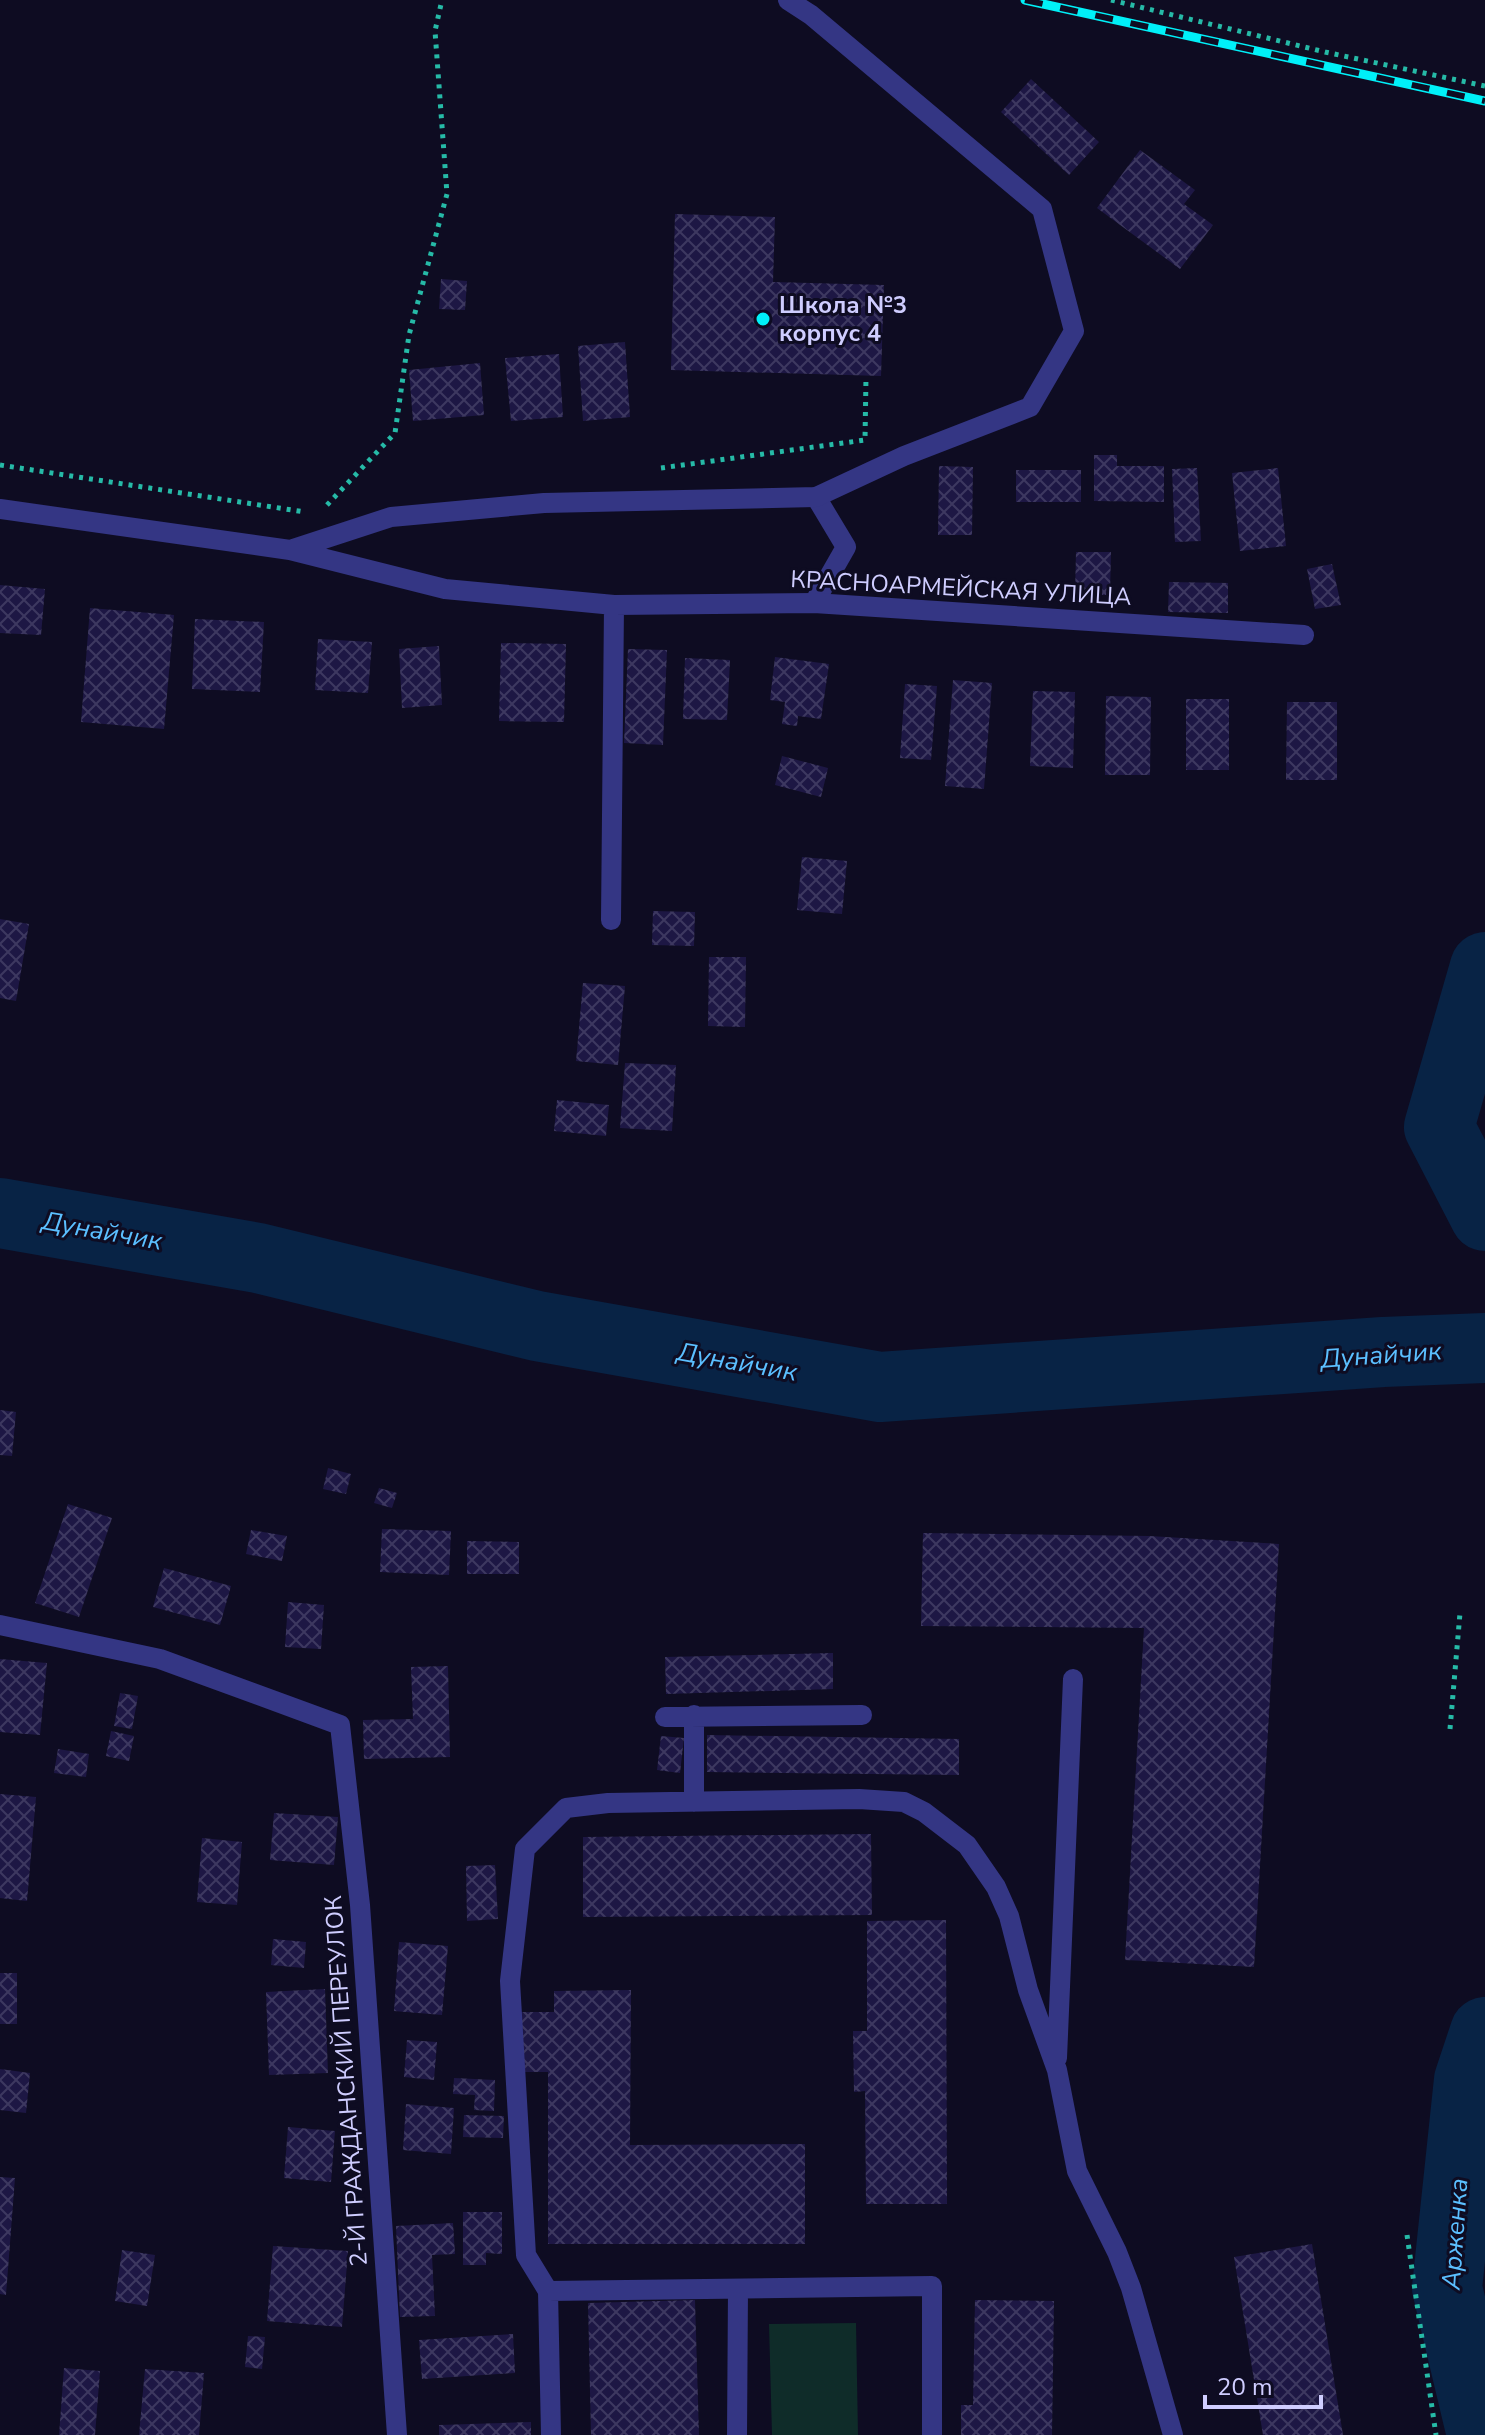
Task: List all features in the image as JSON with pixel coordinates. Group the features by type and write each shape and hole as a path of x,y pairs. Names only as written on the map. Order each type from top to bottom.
{"street":[{"path":"290,550 406,515 544,503 816,497 904,456 1030,407 1074,331 1042,209 811,15 788,0"},
{"path":"814,603 846,547 816,497"},
{"name":"КРАСНОАРМЕЙСКАЯ УЛИЦА","path":"0,509 290,550 445,589 614,605 814,603 1304,635"},
{"path":"611,920 614,605"},
{"name":"2-Й ГРАЖДАНСКИЙ ПЕРЕУЛОК","path":"0,1625 160,1659 340,1725 360,1905 397,2435"},
{"path":"1057,2070 1073,1679"},
{"path":"694,1715 694,1802"},
{"path":"665,1717 862,1715"},
{"path":"551,2435 548,2291 526,2255 510,1981 525,1849 566,1808 859,1799 904,1802 948,1828 967,1845 996,1887 1009,1916 1028,1990 1057,2070 1077,2171 1126,2276 1173,2435"},
{"path":"548,2291 932,2286 932,2435"},
{"path":"737,2435 738,2289"}],"path":[{"path":"0,465 319,514 395,433 409,335 447,194 435,31 442,0"},
{"path":"1111,0 1325,52 1485,86"},
{"path":"1450,1729 1454,1650 1460,1613"},
{"path":"1407,2235 1436,2435"}],"green space":[{"path":"856,2323 858,2435 772,2435 769,2324"}],"building":[{"path":"1031,79 1099,142 1069,175 1001,112"},
{"path":"1140,150 1195,190 1184,204 1213,225 1180,269 1097,208"},
{"path":"675,214 775,217 773,282 884,285 881,376 671,370"},
{"path":"441,279 467,281 465,310 439,309"},
{"path":"625,342 630,417 583,421 578,346"},
{"path":"559,354 563,417 511,421 505,358"},
{"path":"480,363 484,415 413,421 409,370"},
{"path":"1094,455 1117,455 1117,466 1164,466 1164,502 1094,501"},
{"path":"939,466 973,467 972,535 938,535"},
{"path":"1197,468 1201,541 1175,542 1172,469"},
{"path":"1278,468 1286,546 1240,551 1232,473"},
{"path":"1016,470 1081,470 1081,502 1016,502"},
{"path":"1076,552 1111,552 1110,595 1075,595"},
{"path":"1332,564 1341,605 1315,609 1307,569"},
{"path":"1169,582 1228,583 1228,613 1168,612"},
{"path":"0,585 45,589 41,635 0,633"},
{"path":"90,608 174,615 164,729 81,722"},
{"path":"195,619 264,622 260,692 192,689"},
{"path":"318,639 372,642 368,693 315,690"},
{"path":"501,643 566,644 564,722 499,721"},
{"path":"439,646 442,705 402,708 399,649"},
{"path":"628,649 667,650 663,745 624,743"},
{"path":"775,657 829,664 821,719 798,716 797,726 782,724 785,702 770,700"},
{"path":"685,658 730,660 727,720 683,719"},
{"path":"953,680 992,683 984,789 945,786"},
{"path":"905,684 937,686 931,760 900,758"},
{"path":"1033,691 1075,692 1073,768 1030,766"},
{"path":"1106,696 1151,697 1150,775 1105,775"},
{"path":"1186,699 1229,699 1229,770 1186,770"},
{"path":"1287,702 1337,702 1337,780 1286,780"},
{"path":"782,756 828,768 821,797 775,785"},
{"path":"802,857 847,861 842,914 797,910"},
{"path":"653,911 695,912 694,946 652,945"},
{"path":"0,919 29,924 16,1001 0,998"},
{"path":"709,957 746,957 745,1027 708,1026"},
{"path":"583,983 625,986 618,1065 576,1061"},
{"path":"625,1063 676,1065 672,1131 620,1128"},
{"path":"557,1100 609,1105 606,1136 554,1131"},
{"path":"0,1410 16,1412 12,1456 0,1455"},
{"path":"328,1468 351,1474 346,1494 323,1489"},
{"path":"379,1488 397,1493 392,1508 374,1503"},
{"path":"68,1504 112,1518 79,1617 35,1603"},
{"path":"382,1529 451,1531 449,1575 380,1572"},
{"path":"251,1530 287,1536 282,1561 246,1554"},
{"path":"923,1533 1150,1536 1279,1544 1254,1967 1125,1960 1144,1628 921,1626"},
{"path":"467,1541 519,1542 519,1574 467,1574"},
{"path":"164,1568 231,1586 220,1625 153,1607"},
{"path":"288,1602 324,1605 321,1649 285,1647"},
{"path":"833,1653 833,1689 666,1694 665,1657"},
{"path":"0,1659 47,1663 40,1735 0,1732"},
{"path":"448,1666 450,1757 364,1759 363,1720 413,1719 411,1667"},
{"path":"120,1693 138,1696 132,1729 114,1726"},
{"path":"111,1731 134,1736 129,1761 106,1756"},
{"path":"707,1735 959,1739 959,1775 707,1772"},
{"path":"661,1736 684,1738 680,1773 657,1770"},
{"path":"58,1749 89,1754 86,1777 54,1773"},
{"path":"0,1794 36,1797 27,1901 0,1898"},
{"path":"274,1813 338,1817 334,1865 270,1860"},
{"path":"871,1834 872,1915 583,1917 583,1837"},
{"path":"202,1838 242,1842 237,1905 197,1902"},
{"path":"495,1865 498,1919 467,1921 466,1866"},
{"path":"946,1920 947,2204 866,2204 865,2091 854,2092 853,2031 867,2031 867,1921"},
{"path":"273,1939 306,1942 304,1968 271,1965"},
{"path":"399,1942 448,1946 442,2015 394,2011"},
{"path":"0,1973 17,1973 17,2024 0,2024"},
{"path":"325,1989 328,2073 269,2075 266,1992"},
{"path":"631,1990 630,2145 805,2144 805,2244 548,2244 548,2072 519,2072 520,2012 554,2012 554,1991"},
{"path":"407,2040 437,2042 434,2080 404,2077"},
{"path":"0,2069 30,2073 26,2113 0,2110"},
{"path":"454,2078 495,2080 494,2111 474,2110 475,2095 453,2094"},
{"path":"406,2104 454,2108 451,2154 403,2150"},
{"path":"464,2115 504,2116 503,2138 463,2137"},
{"path":"288,2127 335,2131 331,2182 284,2178"},
{"path":"0,2177 15,2178 6,2295 0,2294"},
{"path":"463,2212 502,2212 502,2254 486,2253 486,2265 463,2265"},
{"path":"453,2223 455,2254 432,2255 435,2316 400,2317 396,2226"},
{"path":"1312,2244 1343,2435 1263,2435 1234,2257"},
{"path":"273,2246 348,2251 342,2327 267,2321"},
{"path":"122,2250 155,2255 147,2306 115,2301"},
{"path":"695,2300 699,2435 591,2435 588,2303"},
{"path":"975,2300 1054,2301 1052,2435 961,2435 961,2405 973,2405"},
{"path":"513,2334 515,2373 422,2379 419,2340"},
{"path":"248,2336 265,2337 262,2369 245,2367"},
{"path":"64,2368 100,2371 95,2435 59,2435"},
{"path":"145,2369 204,2373 199,2435 139,2435"},
{"path":"531,2422 531,2435 439,2435 439,2425"}],"waterway":[{"name":"Арженка","path":"1485,967 1439,1127 1485,1216"},
{"name":"Дунайчик","path":"0,1213 258,1258 537,1326 880,1387 1383,1352 1485,1348"},
{"name":"Арженка","path":"1482,2435 1447,2288 1469,2080 1485,2032"}],"railway":[{"path":"1025,0 1485,101"}],"place":[{"name":"Школа №3 корпус 4","path":"763,319"}]}
